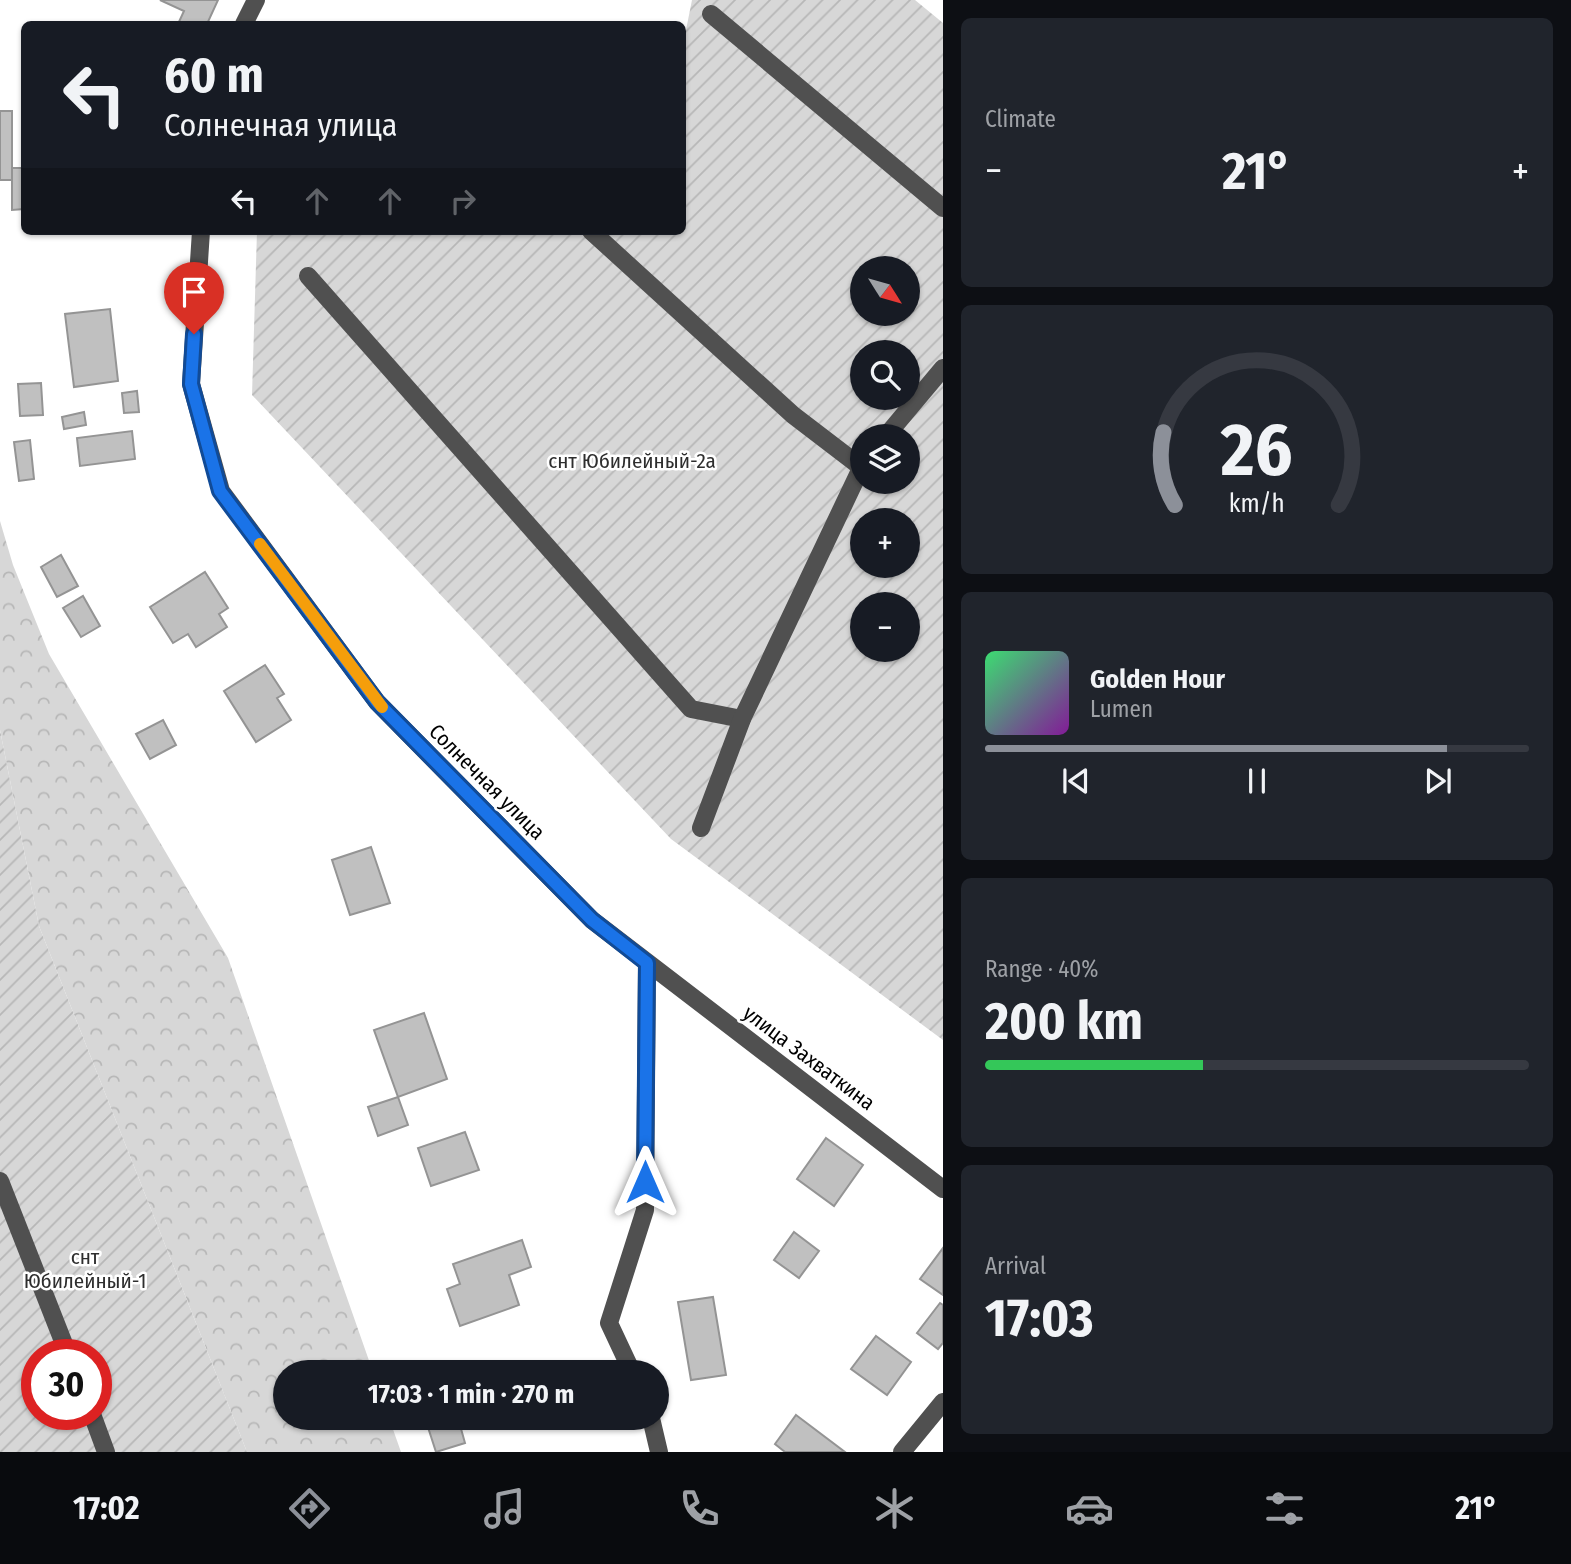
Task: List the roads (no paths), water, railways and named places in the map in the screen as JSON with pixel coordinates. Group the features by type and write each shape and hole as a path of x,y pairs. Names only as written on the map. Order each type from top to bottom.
{"street":[{"path":"246,21 256,0"},
{"path":"711,14 943,208"},
{"name":"Солнечная улица","path":"201,235 191,384 220,491 377,702 592,920 647,963"},
{"path":"596,235 793,415 850,456"},
{"path":"308,276 691,709 742,719"},
{"path":"896,424 943,368"},
{"path":"701,828 742,719 850,490"},
{"path":"626,1360 609,1323 645,1210 647,963"},
{"name":"улица Захваткина","path":"647,963 943,1189"},
{"path":"0,1181 62,1339"},
{"path":"902,1452 943,1402"},
{"path":"98,1430 106,1452"},
{"path":"654,1430 659,1452"}],"park label":[{"name":"снт Юбилейный-2а","path":"632,461"},
{"name":"снт Юбилейный-1","path":"85,1269"}]}
